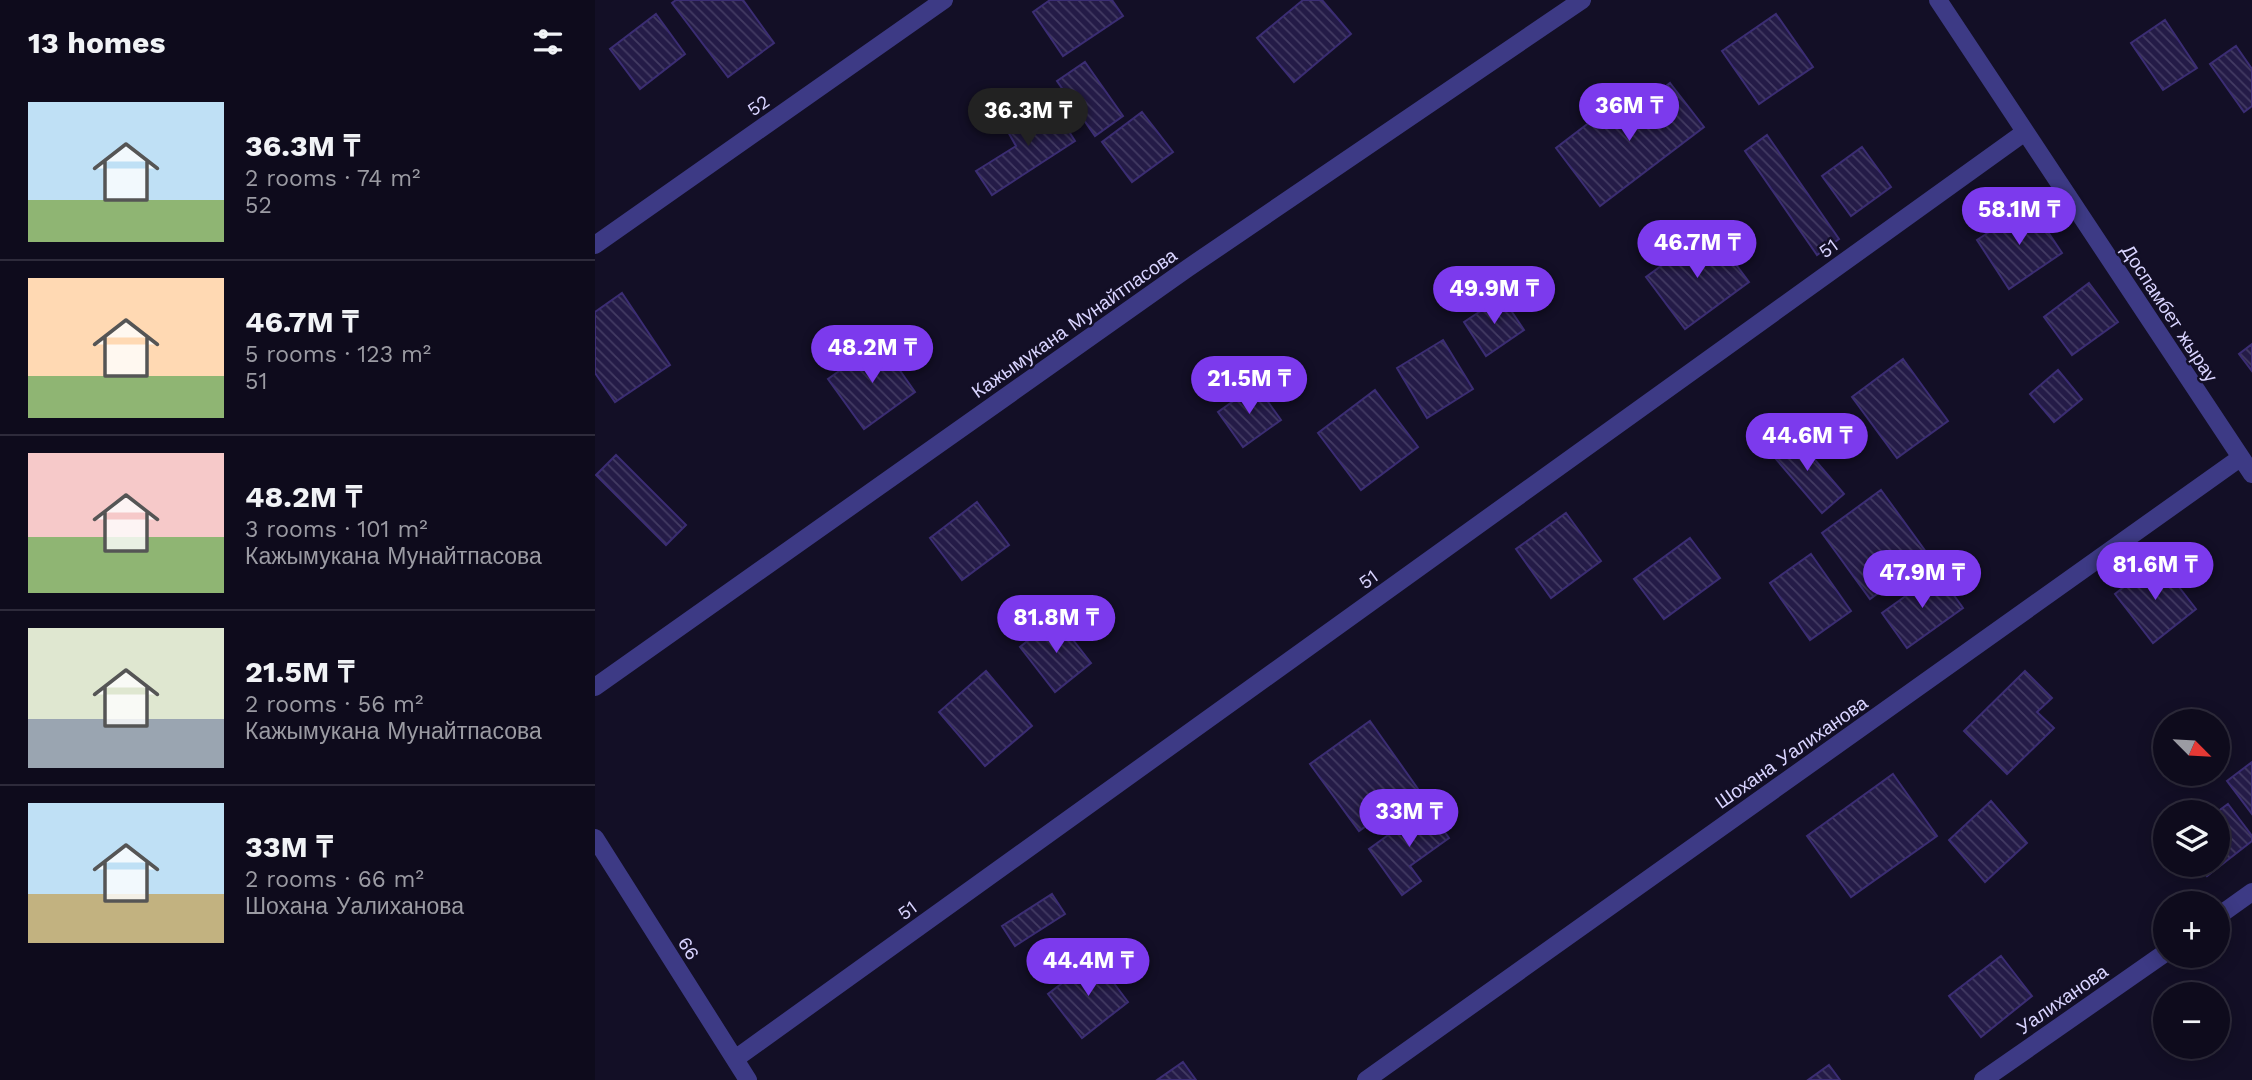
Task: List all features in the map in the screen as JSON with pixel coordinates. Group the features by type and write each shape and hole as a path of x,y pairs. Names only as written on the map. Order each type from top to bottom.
{"street":[{"name":"52","path":"595,244 944,0"},
{"name":"Кажымукана Мунайтпасова","path":"595,687 1188,268 1583,0"},
{"name":"Доспамбет жырау","path":"1938,0 2252,474"},
{"name":"51","path":"735,1059 2025,132"},
{"name":"Шохана Уалиханова","path":"1366,1080 2241,458"},
{"name":"66","path":"595,838 748,1080"},
{"path":"2230,907 2252,892"},
{"name":"Уалиханова","path":"1983,1080 2153,961"}],"building":[{"path":"676,0 743,0 774,43 728,77 672,3"},
{"path":"1050,0 1112,0 1123,16 1063,56 1033,12"},
{"path":"1303,0 1322,0 1351,34 1294,82 1257,38"},
{"path":"656,14 685,54 640,89 610,49"},
{"path":"1776,14 1813,67 1759,104 1722,51"},
{"path":"2165,20 2197,68 2163,90 2131,43"},
{"path":"2236,46 2252,69 2252,106 2244,112 2210,64"},
{"path":"1085,62 1123,116 1095,136 1057,81"},
{"path":"1670,83 1704,127 1600,206 1556,148 1607,109 1617,124"},
{"path":"1050,102 1075,141 992,195 976,171 1016,146 1007,130"},
{"path":"1142,112 1173,152 1132,182 1102,142"},
{"path":"1767,135 1839,239 1817,255 1745,151"},
{"path":"1862,147 1891,187 1851,216 1822,176"},
{"path":"2030,205 2062,253 2009,289 1977,240"},
{"path":"1710,230 1749,282 1685,329 1646,277"},
{"path":"2089,283 2118,322 2072,355 2044,317"},
{"path":"622,293 670,365 615,402 595,373 595,312"},
{"path":"1502,297 1524,330 1486,356 1464,322"},
{"path":"1443,340 1473,389 1427,418 1397,368"},
{"path":"880,342 915,392 864,429 828,379"},
{"path":"2252,344 2252,371 2239,354"},
{"path":"1903,359 1948,421 1897,458 1852,397"},
{"path":"2058,370 2082,399 2054,422 2030,394"},
{"path":"1256,385 1281,420 1243,447 1218,412"},
{"path":"1375,390 1418,447 1361,490 1318,433"},
{"path":"1792,433 1844,494 1822,513 1770,452"},
{"path":"616,455 686,525 666,545 596,475"},
{"path":"1881,490 1929,556 1870,599 1822,533"},
{"path":"977,502 1009,545 962,580 930,538"},
{"path":"1566,513 1601,561 1551,598 1516,549"},
{"path":"1690,538 1720,578 1664,619 1634,579"},
{"path":"1811,554 1851,611 1810,640 1770,583"},
{"path":"2158,560 2196,609 2153,643 2115,594"},
{"path":"1938,573 1963,608 1907,648 1882,613"},
{"path":"1056,618 1091,663 1055,692 1020,647"},
{"path":"986,671 1032,726 985,766 939,712"},
{"path":"2025,671 2052,698 2037,712 2054,728 2007,774 1964,731"},
{"path":"1370,721 1418,789 1359,831 1310,764"},
{"path":"2252,762 2252,814 2230,785 2230,779"},
{"path":"1893,774 1937,836 1851,897 1807,836"},
{"path":"1991,801 2027,843 1985,882 1949,840"},
{"path":"1427,807 1449,838 1410,866 1421,881 1402,895 1369,849"},
{"path":"2230,807 2252,836 2252,841 2230,858"},
{"path":"1052,894 1065,914 1015,946 1002,926"},
{"path":"2001,956 2032,996 1981,1037 1949,996"},
{"path":"1095,958 1128,1002 1082,1038 1048,994"},
{"path":"1183,1062 1196,1080 1157,1080"},
{"path":"1829,1065 1840,1080 1808,1080"}]}
